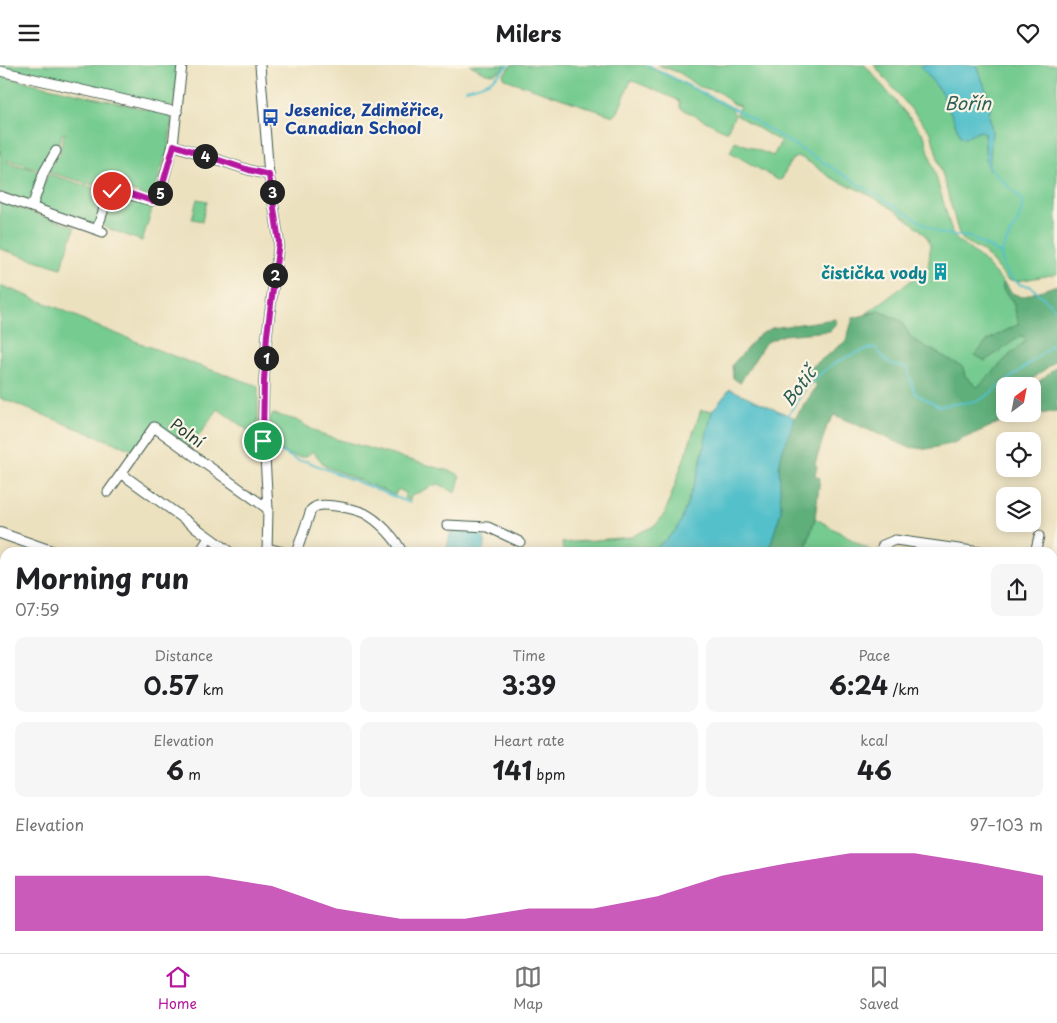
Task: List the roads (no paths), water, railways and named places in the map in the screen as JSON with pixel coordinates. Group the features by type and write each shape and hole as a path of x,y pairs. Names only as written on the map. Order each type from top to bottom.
{"main road":[{"path":"4,535 39,547"}],"street":[{"path":"0,196 100,231 109,194 113,190 116,189 152,201 157,200 174,145 182,65"},
{"path":"260,65 269,175 279,242 267,335 264,381 263,441 268,509 268,547"},
{"path":"0,71 177,112"},
{"path":"174,145 269,175"},
{"path":"32,207 44,172 56,151"},
{"name":"Polní","path":"108,492 154,427 268,509"},
{"path":"122,474 222,547"},
{"path":"298,547 311,510 316,505 339,507 364,513 387,530 400,547"},
{"path":"447,525 488,527 520,542"},
{"path":"1036,547 1039,536"},
{"path":"203,547 209,538"},
{"path":"882,547 895,540 945,547"}],"water":[{"name":"Bořín","path":"920,65 977,65 991,105 989,114 992,132 989,170 986,161 984,133 980,131 965,138 961,137 943,95"},
{"path":"730,389 795,418 782,452 779,466 781,511 770,547 657,547 676,530 681,521 698,473 712,411"},
{"path":"465,530 479,534 484,538 484,547 447,547 450,534 454,531"}],"waterway":[{"path":"466,89 490,81 508,65"},
{"path":"648,65 740,112 939,233 970,237 1001,254"},
{"name":"Botič","path":"988,164 1023,201 1019,219 1001,254 1003,265 1009,276 1021,285 1030,286 1057,310"},
{"name":"Botič","path":"788,416 804,391 823,371 846,357 875,347 888,362 896,366 908,367 909,377 916,394 939,406 978,401 1046,351 1057,338"},
{"path":"272,447 299,461 306,461 410,503"}],"place":[{"name":"Jesenice, Zdiměřice, Canadian School","path":"271,118"},
{"name":"čistička vody","path":"941,272"}]}
